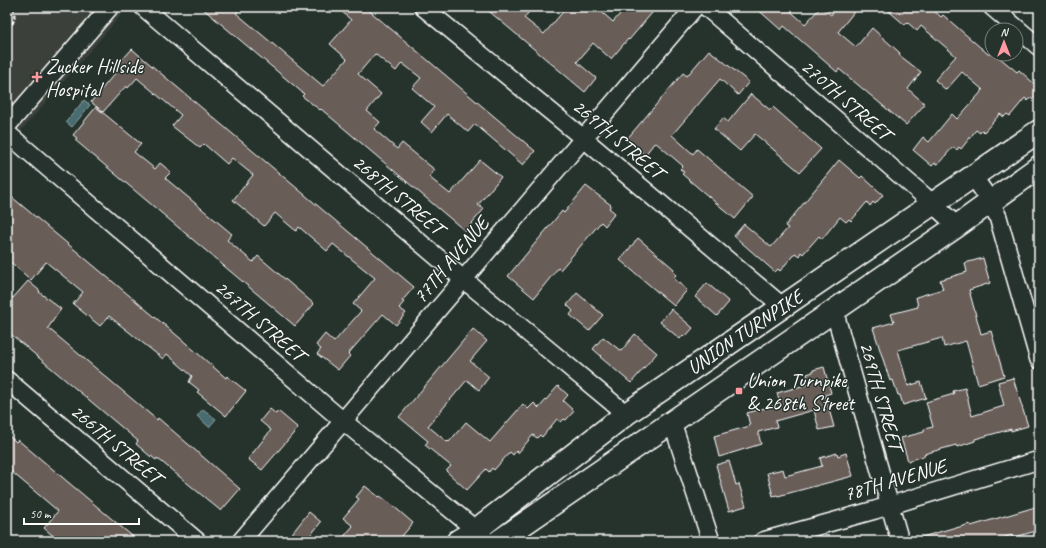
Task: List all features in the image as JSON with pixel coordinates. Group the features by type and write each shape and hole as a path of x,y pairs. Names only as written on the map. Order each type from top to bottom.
{"main road":[{"name":"UNION TURNPIKE","path":"474,537 626,414 1039,131"},
{"name":"UNION TURNPIKE","path":"499,541 957,226 1039,167"}],"street":[{"path":"7,126 110,7"},
{"name":"268TH STREET","path":"143,7 463,279 626,414"},
{"name":"269TH STREET","path":"423,7 583,138 782,306"},
{"name":"77TH AVENUE","path":"241,541 695,7"},
{"name":"270TH STREET","path":"706,7 957,226"},
{"path":"992,7 1039,47"},
{"name":"267TH STREET","path":"7,133 343,421 474,537"},
{"path":"973,176 991,202 998,217 1039,360"},
{"name":"269TH STREET","path":"834,310 900,541"},
{"name":"266TH STREET","path":"7,380 196,541"},
{"path":"672,422 711,541"},
{"name":"78TH AVENUE","path":"764,541 1039,460"}],"path":[{"path":"7,29 11,27 15,20 13,7"}],"shaded area":[{"name":"Zucker Hillside Hospital","path":"7,7 128,7 7,147"}],"water":[{"path":"84,100 90,105 72,127 66,122"},
{"path":"203,409 216,419 209,427 197,416"}],"building":[{"path":"201,7 242,7 236,13 323,86 347,59 330,44 351,20 337,7 365,7 535,151 523,165 475,124 468,132 447,114 432,132 421,122 434,107 412,88 421,78 402,63 396,71 375,54 358,74 381,94 367,111 380,122 374,129 397,149 402,143 435,170 429,177 450,194 480,160 501,177 478,205 484,209 465,231 321,109 320,110 302,96 304,94"},
{"path":"484,7 533,7 524,18 544,34 567,7 596,7 613,22 626,7 657,7 611,59 593,43 577,62 596,78 585,92"},
{"path":"755,7 786,7 805,24 821,7 831,15 837,7 858,7 838,32 856,47 872,28 900,53 899,55 921,72 908,89 925,104 906,125 839,69 837,72 784,26 781,30"},
{"path":"884,7 930,7 941,17 943,15 984,51 984,62 1005,62 1017,72 1019,70 1039,88 1039,92 1033,99 1031,97 1028,101 1025,98 1010,116 1007,114 1004,117 1000,114 984,132 982,130 980,133 976,130 961,149 959,147 957,150 953,147 938,164 935,163 932,166 913,150 923,137 929,142 952,114 957,119 983,90 962,72 946,90 935,80 956,56 921,26 917,31 907,22 905,25"},
{"path":"132,49 414,287 402,301 404,302 399,308 406,313 396,325 383,314 348,354 350,356 338,370 317,354 321,349 316,345 325,334 334,342 361,311 353,304 375,278 333,244 327,251 299,227 296,231 275,213 264,226 233,200 253,175 232,158 227,164 204,144 200,148 172,126 181,115 137,78 128,88 126,86 103,112 91,102 116,72 113,70"},
{"path":"709,50 749,82 738,95 720,79 672,135 693,154 697,149 753,197 735,219 682,174 684,172 680,169 683,166 655,142 645,155 626,140 683,73 687,76"},
{"path":"751,94 770,110 773,107 821,149 800,172 755,134 740,151 714,129 723,118 728,122"},
{"path":"96,107 141,144 134,152 155,169 160,163 171,172 165,178 232,234 227,240 253,262 258,256 314,304 295,326 75,140 77,138 73,135"},
{"path":"839,160 860,178 862,176 883,195 875,204 873,202 870,206 867,202 851,221 849,219 846,222 840,217 822,239 819,236 803,254 801,252 799,256 795,253 780,271 778,269 775,272 734,236 744,224 771,247 788,228 785,226"},
{"path":"586,186 611,205 609,208 615,213 605,226 601,222 560,270 558,268 534,298 508,276 562,211 564,213"},
{"path":"7,193 226,378 227,376 246,391 226,416 197,392 199,390 189,382 192,376 167,354 163,359 109,316 100,326 73,304 83,292 46,262 31,280 7,259"},
{"path":"638,238 674,269 673,271 676,275 673,278 687,290 674,306 620,260"},
{"path":"983,258 990,283 969,290 981,334 991,331 1004,376 978,384 966,341 944,347 942,338 898,350 908,386 921,382 926,398 903,405 893,380 890,381 873,328 894,322 891,314 918,307 916,297 943,289 940,280 967,272 965,263"},
{"path":"28,281 40,291 39,292 61,309 48,328 157,420 158,418 240,489 221,511 157,458 156,460 151,457 136,444 138,441 7,331 7,293 13,298"},
{"path":"707,283 729,302 717,316 695,297"},
{"path":"577,293 603,315 589,331 570,315 573,311 567,305"},
{"path":"671,309 693,328 685,337 683,335 680,339 660,322"},
{"path":"473,329 487,341 470,361 489,377 479,390 467,380 428,426 447,442 449,442 466,422 490,442 523,404 528,409 534,403 539,408 558,386 568,395 563,401 574,411 566,420 564,419 561,422 557,419 542,437 540,435 537,438 533,435 518,453 516,451 513,455 510,452 494,470 492,468 489,472 486,469 467,490 446,471 451,466 425,445 428,441 399,417"},
{"path":"635,334 657,353 631,383 600,357 601,356 593,349 603,337 621,351"},
{"path":"824,367 831,393 825,395 834,427 819,430 814,410 775,421 777,427 758,432 761,444 719,457 714,436 750,426 747,413 780,404 777,393 809,384 807,374 813,372 813,370"},
{"path":"1013,378 1028,426 975,439 975,441 957,447 956,445 924,454 924,456 908,461 901,438 924,432 924,429 933,427 926,402 954,394 953,391 965,388 972,416 1004,406 998,382"},
{"path":"270,409 276,414 278,411 298,428 262,470 248,459 271,430 260,421"},
{"path":"7,434 16,442 18,440 138,541 59,541 44,528 58,511 7,468"},
{"path":"837,453 838,456 846,453 853,476 778,496 773,496 767,473 783,469 785,476 822,466 820,458"},
{"path":"729,461 736,485 739,484 746,506 729,511 716,465"},
{"path":"365,486 391,504 413,523 398,541 340,541 353,526 343,518 359,499 356,497"},
{"path":"1039,506 1039,530 1012,538 1012,535 993,541 920,541 919,538 956,527 970,524 971,526"},
{"path":"309,512 321,522 306,541 286,541"}],"place":[{"name":"Zucker Hillside Hospital","path":"37,77"},
{"name":"Union Turnpike & 268th Street","path":"739,391"}]}
